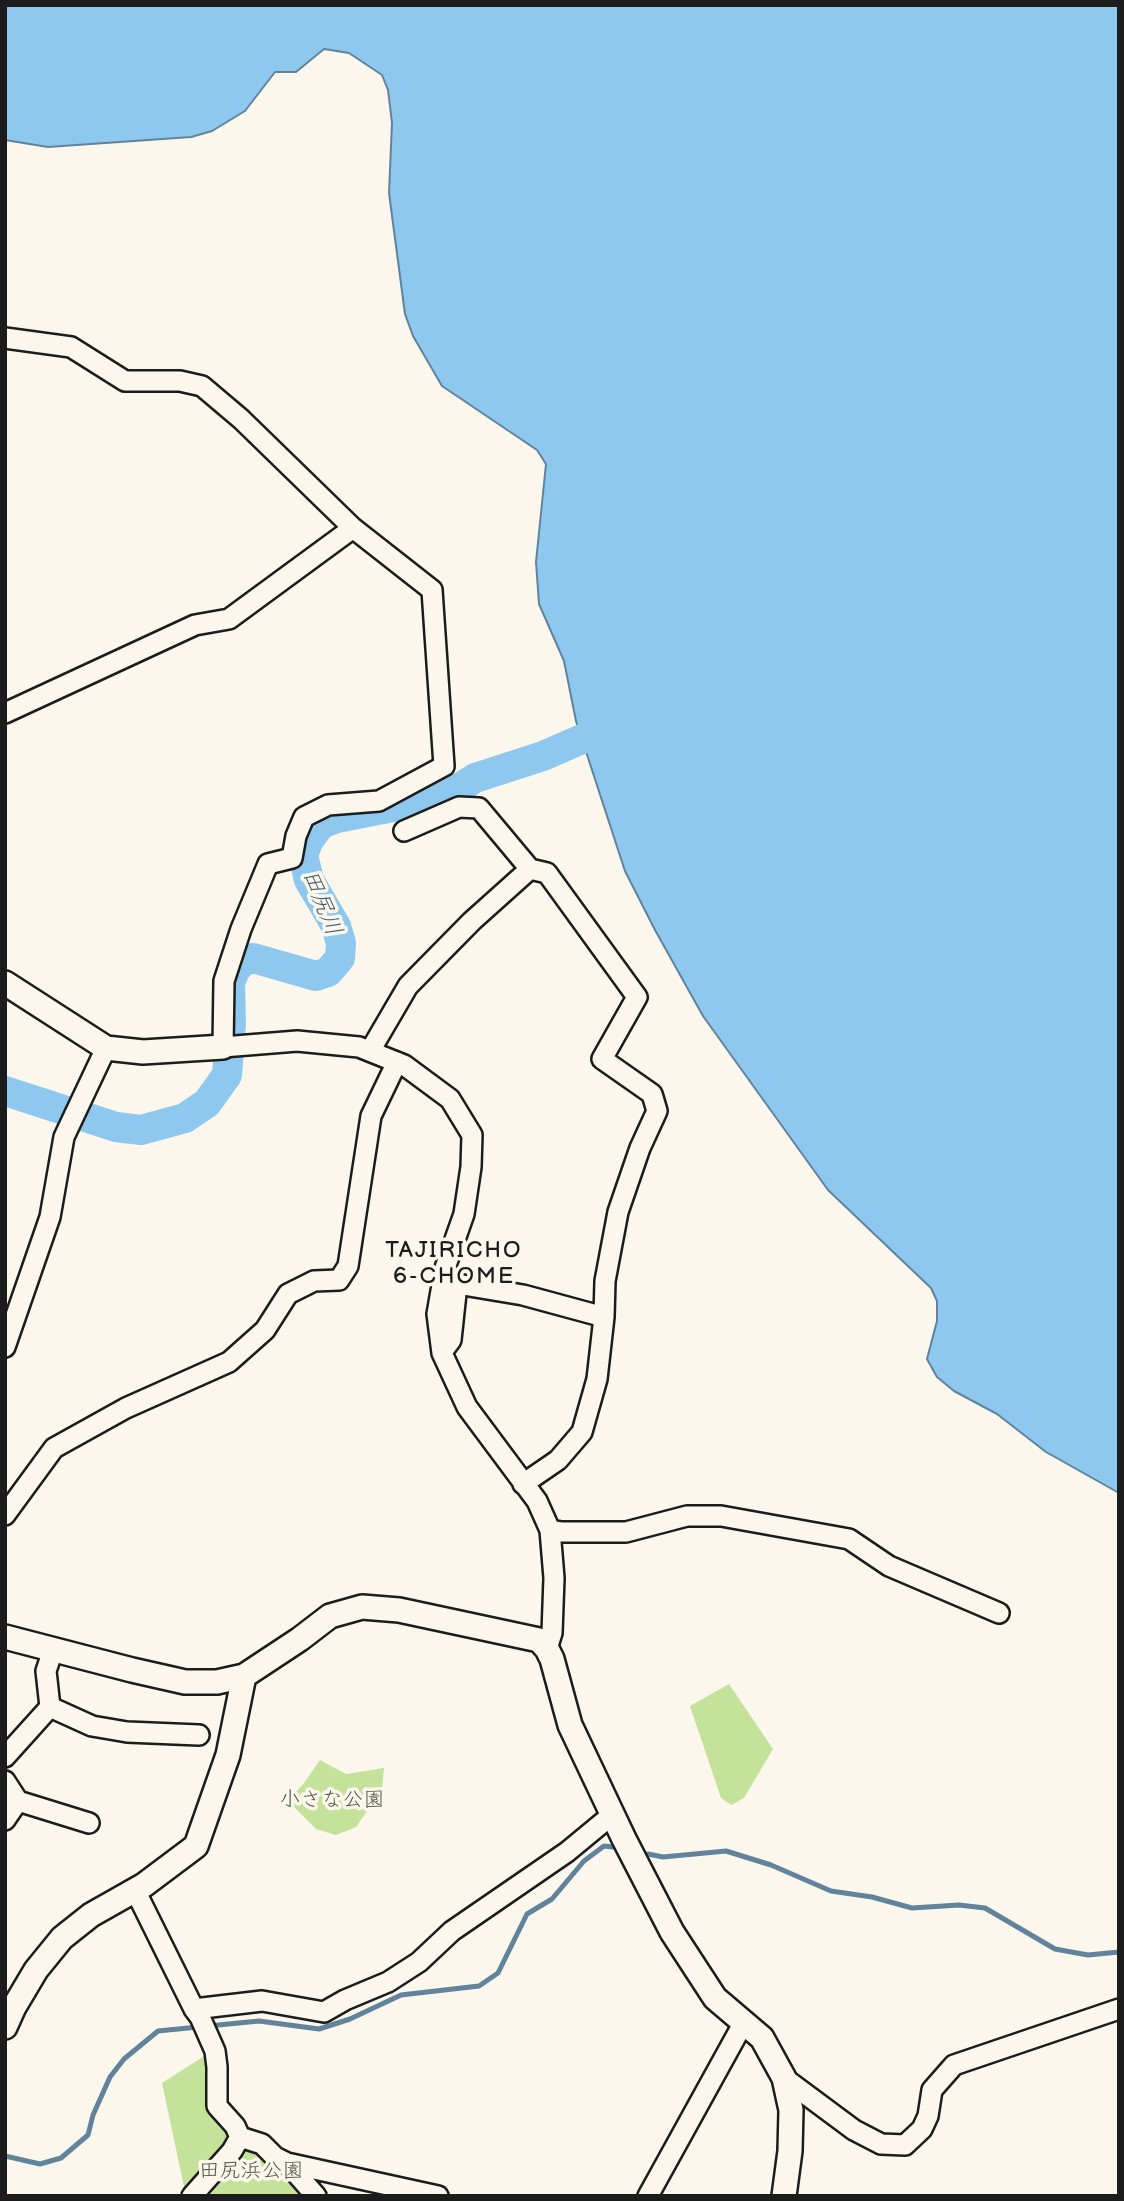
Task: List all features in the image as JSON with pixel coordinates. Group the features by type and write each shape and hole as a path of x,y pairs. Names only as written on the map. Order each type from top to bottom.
{"street":[{"path":"5,338 71,347 125,381 180,381 202,386 241,419 354,527 432,590 444,766 379,801 328,805 304,817 296,836 292,858 268,864 241,929 224,981 232,1046"},
{"path":"5,713 195,625 229,620 354,527"},
{"path":"404,831 459,807 479,808 530,869 547,873 637,997 602,1059 652,1094 657,1111 640,1148 618,1212 605,1282 597,1379 583,1432 558,1460 523,1483"},
{"path":"370,1051 408,986 472,921 530,869"},
{"path":"5,982 106,1048 143,1052 297,1041 359,1047 404,1065 450,1099 472,1135 471,1167 464,1214 445,1268 437,1314 442,1353 467,1407 537,1501 550,1530 554,1578 552,1633 547,1649"},
{"path":"5,1347 50,1217 64,1137 106,1048"},
{"path":"5,1515 54,1448 126,1408 229,1362 265,1330 288,1294 314,1281 339,1280 348,1266 371,1116 397,1062"},
{"path":"442,1353 451,1340 457,1284 523,1295 604,1317"},
{"path":"550,1530 626,1532 687,1516 721,1516 849,1539 889,1566 999,1613"},
{"path":"5,1637 185,1682 217,1682 244,1676 330,1616 362,1607 399,1609 538,1640 547,1649 570,1725 672,1932 715,1997 762,2038 784,2078 791,2110 784,2196"},
{"path":"5,1757 50,1707 46,1671 52,1650"},
{"path":"5,2026 36,1970 62,1938 91,1915 135,1890 196,1846 228,1755 244,1676"},
{"path":"50,1707 92,1726 127,1732 199,1735"},
{"path":"5,1782 18,1801 89,1823"},
{"path":"5,1820 18,1801"},
{"path":"197,2013 262,2001 324,2012 388,1982 419,1962 452,1931 567,1852 613,1814"},
{"path":"135,1890 215,2051 218,2067 218,2106 235,2126 240,2137 262,2144 275,2157 287,2163 438,2196"},
{"path":"784,2078 854,2130 881,2144 905,2145 922,2129 928,2116 932,2090 954,2065 1119,2009"},
{"path":"648,2196 744,2022"},
{"path":"192,2196 232,2151 240,2137"},
{"path":"287,2163 316,2196"}],"green space":[{"path":"729,1684 773,1749 744,1798 731,1805 721,1798 690,1706"},
{"name":"小さな公園","path":"320,1760 346,1774 384,1768 382,1790 356,1827 336,1835 316,1829 288,1801"},
{"path":"209,2053 217,2106 240,2137 186,2196 162,2083"},
{"name":"田尻浜公園","path":"248,2147 261,2148 303,2196 198,2196 236,2154"}],"water":[{"path":"5,5 1119,5 1119,1493 1046,1452 997,1414 954,1391 937,1377 927,1359 937,1321 937,1301 931,1288 828,1190 703,1016 655,930 625,871 576,721 564,661 539,604 536,562 546,464 537,450 442,386 413,336 405,314 389,193 392,123 388,90 382,75 349,53 324,49 296,72 275,72 245,111 212,131 191,137 48,147 5,140"}],"waterway":[{"name":"田尻川","path":"5,1091 116,1127 141,1130 185,1118 207,1103 227,1075 231,1024 230,983 235,970 242,962 253,958 316,976 328,972 340,958 341,943 336,926 309,880 303,855 309,840 321,824 461,787 475,778 543,756 582,739"},
{"path":"208,2026 259,2021 319,2029 350,2019 401,1995 479,1986 498,1973 527,1914 552,1899 584,1861 604,1846 613,1847"},
{"path":"648,1854 663,1857 726,1851 771,1865 831,1891 872,1897 912,1908 959,1905 985,1908 1055,1949 1088,1955 1119,1952"},
{"path":"5,2156 40,2164 61,2158 88,2135 93,2115 110,2077 124,2059 158,2031 198,2027"}],"district":[{"name":"TAJIRICHO 6-CHOME","path":"454,1264"}]}
